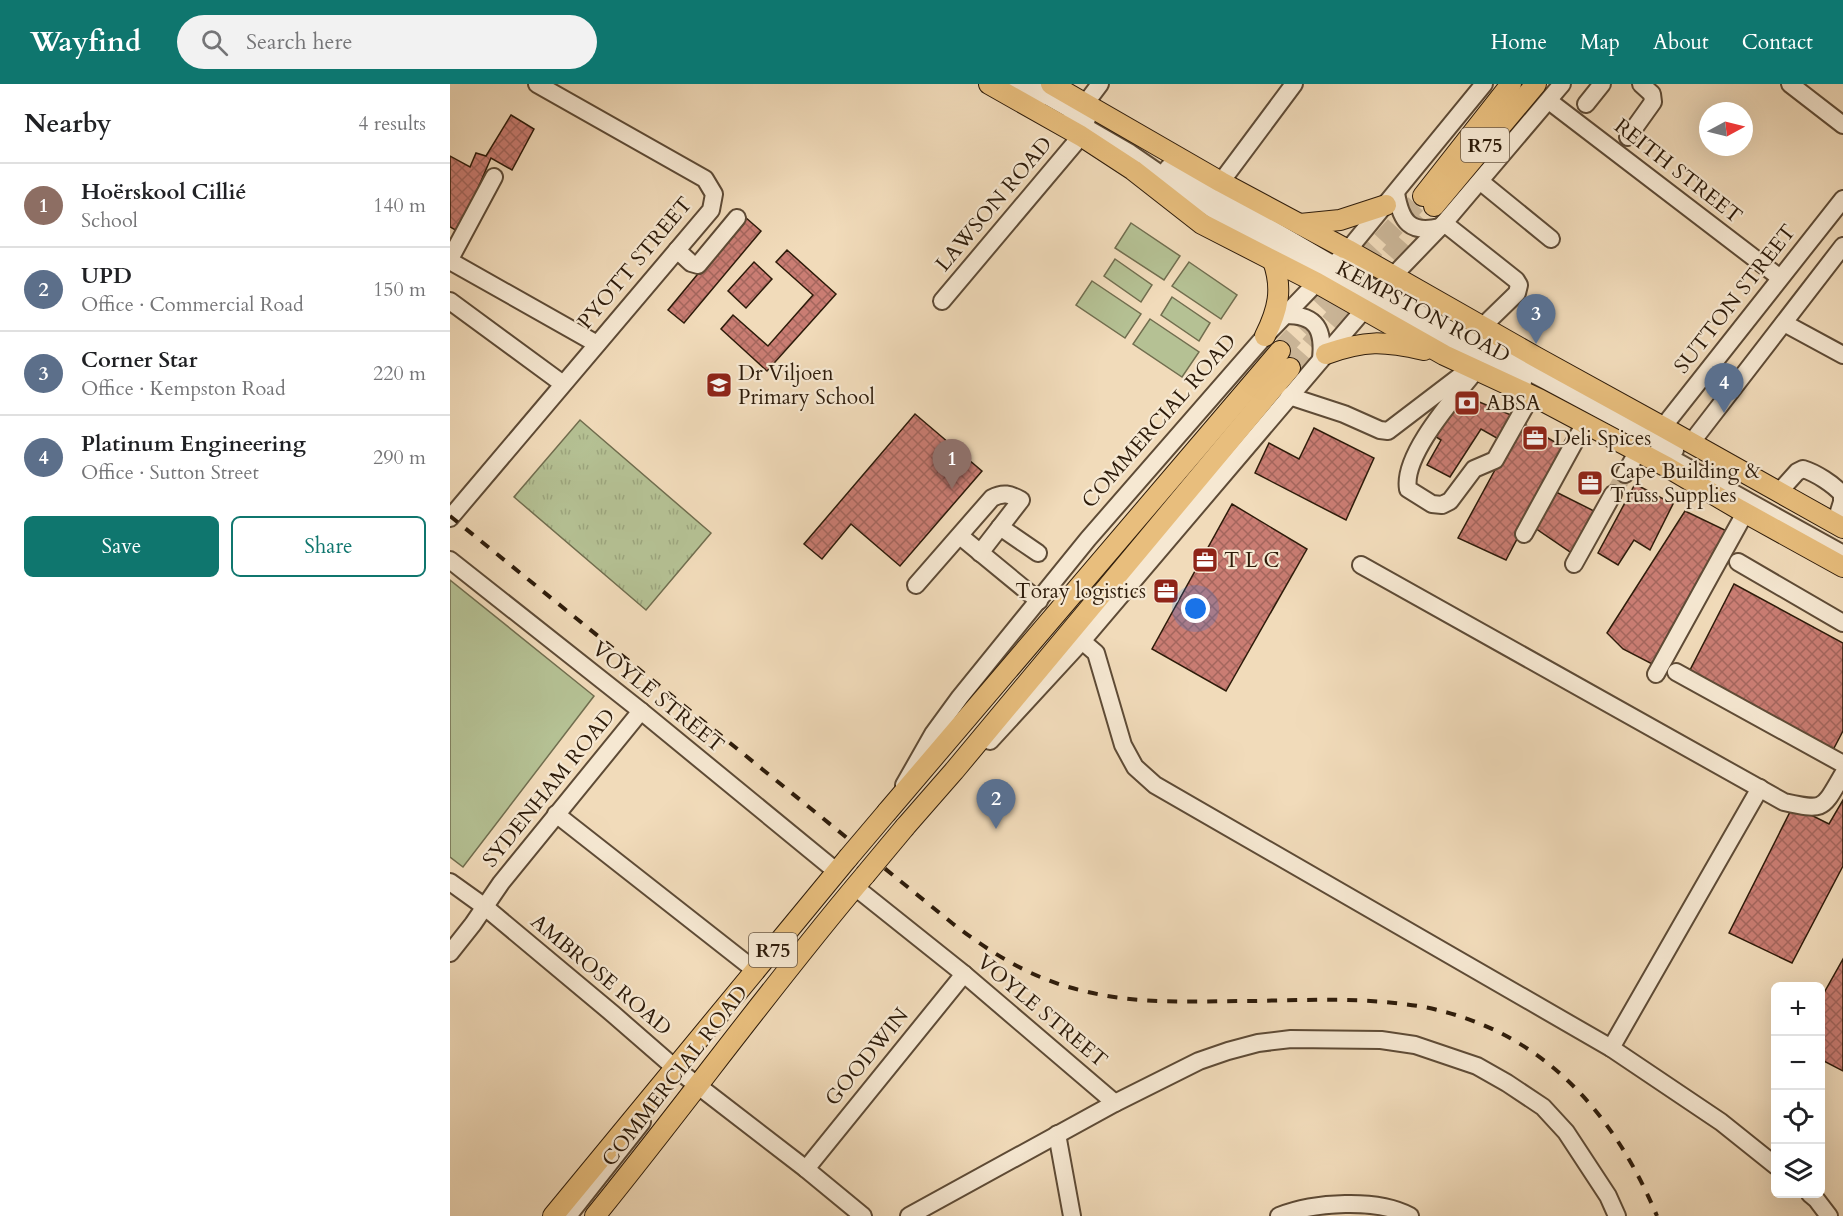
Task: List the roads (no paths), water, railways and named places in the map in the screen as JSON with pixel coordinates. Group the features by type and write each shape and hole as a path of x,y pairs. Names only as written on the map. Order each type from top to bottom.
{"main road":[{"name":"KEMPSTON ROAD","path":"989,84 1081,136 1132,170 1202,224 1273,261 1325,274 1372,302 1444,355 1531,396 1638,451 1843,567"},
{"name":"KEMPSTON ROAD","path":"1051,84 1221,182 1348,250 1839,526"},
{"name":"R75","path":"1511,84 1428,201 1536,84"},
{"path":"1300,224 1341,220 1391,199"},
{"path":"1265,336 1274,317 1279,296 1278,278 1273,261"},
{"path":"1323,356 1353,345 1376,343 1401,345 1444,355"},
{"name":"COMMERCIAL ROAD","path":"553,1216 842,865 1280,351"},
{"name":"COMMERCIAL ROAD","path":"595,1216 697,1084 860,881 1290,368"}],"street":[{"name":"PYOTT STREET","path":"450,518 711,210 714,194 705,179 537,84"},
{"path":"1009,84 1130,153 1226,219 1325,274"},
{"path":"1025,84 1325,274"},
{"path":"1085,104 1100,84"},
{"path":"1221,182 1294,84"},
{"name":"COMMERCIAL ROAD","path":"890,809 933,734 960,697 1088,539 1265,336 1348,250 1484,84"},
{"name":"COMMERCIAL ROAD","path":"954,771 987,744 1082,641 1323,356 1480,182 1562,84"},
{"path":"1586,104 1602,84"},
{"path":"1629,137 1653,102 1652,94 1641,84"},
{"path":"1790,84 1843,124"},
{"name":"REITH STREET","path":"1549,101 1779,278"},
{"name":"LAWSON ROAD","path":"942,301 1081,136"},
{"path":"494,177 450,260 597,344"},
{"path":"1480,182 1551,239"},
{"path":"1391,199 1411,226 1424,231 1442,225 1516,279 1519,285 1517,293 1482,327"},
{"name":"SUTTON STREET","path":"1663,426 1843,199"},
{"path":"677,250 691,263 698,265 737,218"},
{"path":"1690,443 1843,246"},
{"path":"450,301 563,384"},
{"path":"1372,302 1736,482 1843,542"},
{"path":"1372,302 1690,468 1843,554"},
{"path":"1286,315 1304,316 1316,324 1323,356"},
{"path":"1784,323 1843,355"},
{"path":"1474,369 1425,436 1408,473 1406,481 1408,489 1432,504 1442,505 1450,501 1474,469 1495,460 1531,396"},
{"path":"1289,396 1388,431 1474,369"},
{"path":"1524,534 1585,423"},
{"path":"1625,474 1638,451"},
{"path":"1779,492 1797,472 1803,469 1808,471 1837,488 1842,494 1839,526"},
{"path":"916,585 992,498 1011,494 1021,500 980,553"},
{"path":"1574,564 1613,494"},
{"path":"1656,674 1745,513"},
{"path":"1000,526 1038,553"},
{"path":"960,536 1039,601"},
{"name":"VOYLE STREET","path":"450,560 641,711 842,865"},
{"path":"1738,562 1843,623"},
{"path":"1360,565 1784,801 1813,808 1820,807 1827,802 1843,774"},
{"path":"1082,641 1095,653 1123,745 1135,767 1155,785 1611,1048 1721,1122 1771,1162"},
{"path":"1676,672 1843,764"},
{"name":"SYDENHAM ROAD","path":"450,953 501,883 641,711"},
{"path":"1611,1048 1760,788"},
{"path":"556,814 756,971"},
{"name":"VOYLE STREET","path":"860,881 963,974 1115,1103"},
{"name":"AMBROSE ROAD","path":"453,889 485,907 675,1068 863,1216"},
{"name":"GOODWIN","path":"806,1169 963,974"},
{"path":"909,1216 1115,1103 1199,1061 1258,1043 1291,1039 1370,1040 1415,1045 1477,1066 1543,1107 1579,1150 1608,1196 1617,1216"},
{"path":"568,1216 666,1092 675,1068"},
{"path":"584,1216 676,1102 697,1084"},
{"path":"1057,1134 1072,1216"},
{"path":"1815,1198 1829,1216"},
{"path":"1280,1216 1310,1208 1340,1204 1386,1208 1410,1216"}],"tunnel":[{"path":"1280,351 1423,196"},
{"path":"1290,368 1434,206"},
{"path":"1613,494 1625,474"}],"railway":[{"path":"450,516 952,923 998,955 1048,980 1125,998 1188,1002 1359,1000 1424,1007 1466,1018 1504,1035 1538,1056 1568,1081 1595,1110 1618,1142 1657,1216"}],"place":[{"name":"Corner Star","path":"1536,344"},
{"name":"Dr Viljoen Primary School","path":"719,385"},
{"name":"ABSA","path":"1467,403"},
{"name":"Platinum Engineering","path":"1724,413"},
{"name":"Deli Spices","path":"1535,438"},
{"name":"Cape Building & Truss Supplies","path":"1590,483"},
{"name":"Hoërskool Cillié","path":"952,489"},
{"name":"T L C","path":"1205,560"},
{"name":"Toray logistics","path":"1166,591"},
{"name":"UPD","path":"996,829"}]}
